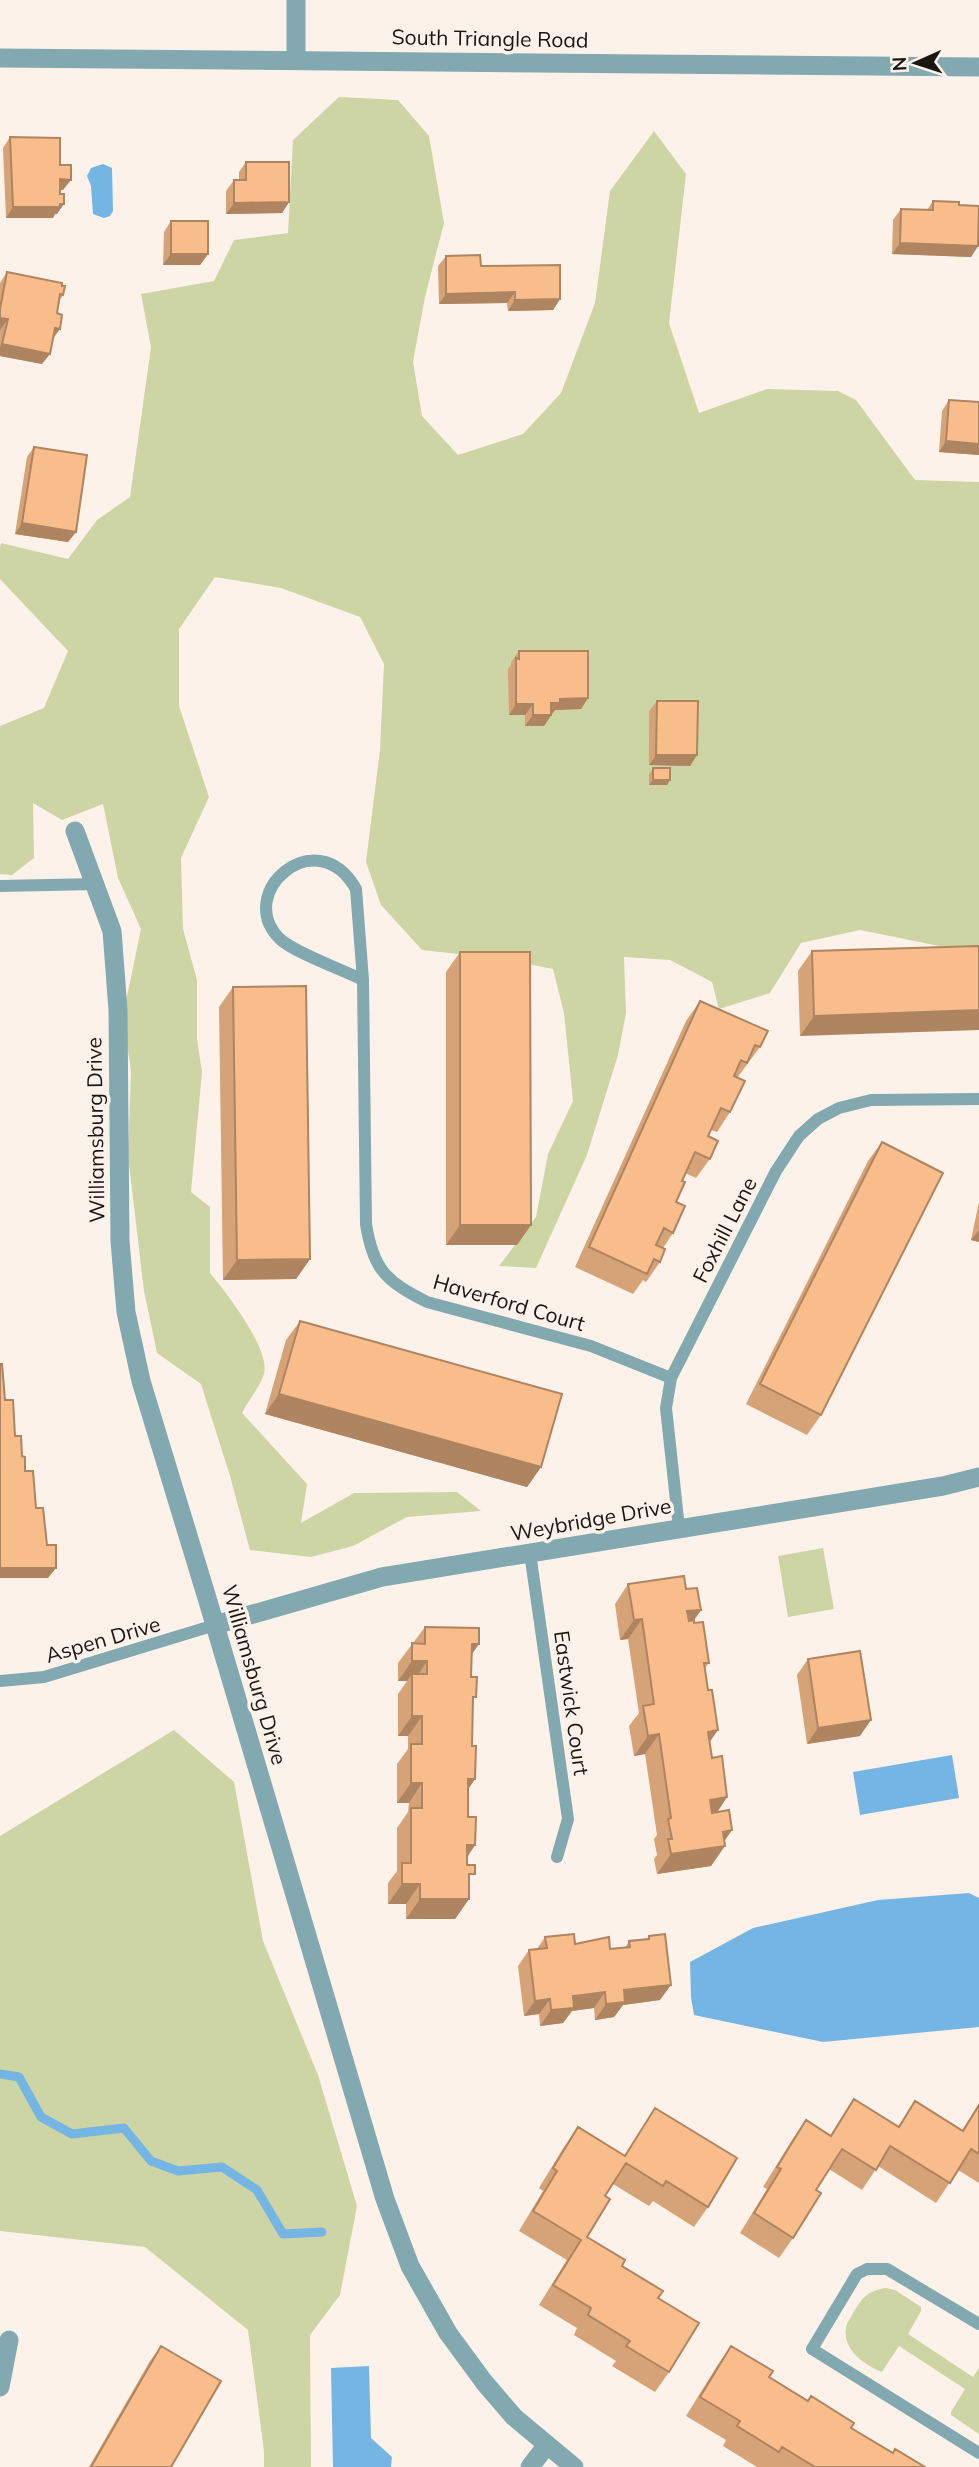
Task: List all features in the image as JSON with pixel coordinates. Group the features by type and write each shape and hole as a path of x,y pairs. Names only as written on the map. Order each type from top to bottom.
{"street":[{"path":"296,0 296,60"},
{"name":"South Triangle Road","path":"0,58 979,67"},
{"name":"Williamsburg Drive","path":"75,831 112,931 117,997 120,1241 125,1312 141,1381 385,2199 411,2266 448,2333 514,2417 575,2467"},
{"name":"Weybridge Drive","path":"215,1625 382,1577 943,1486 979,1477"},
{"path":"0,2387 9,2340"},
{"path":"530,2467 546,2445"}],"lane":[{"name":"Haverford Court","path":"363,980 290,946 279,937 271,925 267,911 272,884 292,865 304,861 329,863 341,869 356,889 363,980 366,1224 369,1245 384,1275 427,1302 591,1346 671,1378"},
{"path":"0,886 96,884"},
{"name":"Foxhill Lane","path":"679,1528 666,1408 671,1378 776,1171 799,1136 818,1119 839,1108 871,1100 979,1099"},
{"name":"Eastwick Court","path":"530,1553 568,1819 557,1857"},
{"name":"Aspen Drive","path":"0,1681 44,1677 215,1625"},
{"path":"979,2324 887,2269 867,2269 857,2274 812,2349 979,2452"}],"green space":[{"path":"339,97 398,100 429,136 444,223 425,297 413,362 422,416 458,455 523,434 561,393 595,303 610,191 654,131 686,174 669,323 699,413 767,389 838,391 856,400 915,480 979,482 979,946 954,949 860,930 801,943 770,993 719,1009 712,982 670,960 624,957 626,1013 618,1055 587,1155 536,1268 499,1266 536,1217 548,1154 573,1101 564,1013 553,969 503,959 422,950 381,905 366,862 380,750 384,664 360,617 281,588 215,577 179,629 179,706 209,797 181,858 183,929 197,980 197,1039 202,1072 191,1192 210,1207 210,1273 246,1322 261,1351 264,1364 262,1379 242,1413 307,1484 301,1523 354,1493 457,1492 481,1511 407,1517 353,1546 311,1557 250,1550 201,1384 157,1353 144,1291 128,1156 131,1071 123,1016 141,929 118,878 103,804 62,820 33,803 34,858 12,875 0,874 0,726 44,708 68,651 0,579 0,547 1,543 68,559 97,520 130,497 151,347 141,294 214,281 234,240 288,233 293,140"},
{"path":"823,1548 834,1609 788,1617 778,1556"},
{"path":"174,1730 234,1782 263,1941 318,2075 357,2206 340,2295 310,2335 311,2467 264,2467 248,2330 145,2247 0,2231 0,1836"},
{"path":"886,2288 895,2290 921,2307 908,2334 973,2377 979,2368 979,2434 951,2415 965,2389 899,2346 882,2372 869,2366 851,2350 846,2336 848,2322 866,2296"}],"water":[{"path":"103,164 112,168 113,211 110,216 104,218 93,214 91,186 87,176 91,168"},
{"path":"952,1755 959,1798 860,1815 853,1772"},
{"path":"969,1893 979,1898 979,2027 823,2042 694,2015 690,1962 753,1928 878,1900"},
{"path":"369,2366 371,2438 392,2457 391,2467 333,2467 331,2368"}],"building":[{"path":"10,137 60,138 60,165 71,165 71,180 60,179 60,194 64,194 64,204 60,204 60,207 13,207"},
{"path":"246,162 289,162 289,202 234,203 234,180 246,180"},
{"path":"933,201 979,206 978,246 900,243 901,209 933,210"},
{"path":"171,221 208,221 208,254 171,254"},
{"path":"480,255 481,266 560,265 560,299 515,300 515,292 446,294 446,256"},
{"path":"7,272 62,283 62,286 65,286 63,295 60,294 57,313 62,315 60,329 55,328 50,354 2,344 8,319 0,318 0,309"},
{"path":"949,400 979,402 979,444 946,441"},
{"path":"34,447 87,455 76,532 22,523"},
{"path":"519,651 588,651 588,698 560,699 560,703 551,703 551,715 533,715 533,704 516,704 516,658 519,659"},
{"path":"657,701 698,701 697,755 656,755"},
{"path":"653,768 670,768 670,780 653,780"},
{"path":"979,946 979,1010 814,1016 812,951"},
{"path":"460,952 530,952 531,1225 460,1225"},
{"path":"306,986 310,1259 237,1260 233,987"},
{"path":"700,1001 768,1031 760,1047 755,1045 747,1063 741,1060 734,1076 745,1081 730,1112 721,1108 708,1136 718,1141 710,1159 695,1152 676,1202 685,1206 673,1233 664,1228 656,1245 665,1249 660,1262 654,1259 647,1274 589,1247"},
{"path":"882,1142 943,1173 821,1415 760,1384"},
{"path":"300,1321 562,1394 541,1467 279,1394"},
{"path":"0,1364 5,1400 13,1400 15,1436 21,1436 25,1471 33,1471 36,1508 43,1508 47,1545 56,1545 56,1568 0,1568"},
{"path":"684,1576 686,1589 697,1588 701,1610 687,1611 689,1621 703,1622 709,1663 704,1663 708,1690 712,1690 718,1730 708,1732 712,1758 722,1756 727,1797 710,1800 712,1813 729,1810 732,1830 723,1832 725,1846 671,1854 668,1839 672,1839 668,1819 671,1818 659,1734 648,1736 643,1706 654,1704 642,1619 634,1620 628,1584"},
{"path":"425,1627 479,1628 479,1644 472,1644 471,1677 477,1677 476,1697 473,1697 472,1746 476,1746 475,1779 468,1779 468,1817 476,1817 475,1845 467,1845 467,1865 475,1865 475,1874 469,1874 469,1899 420,1899 420,1884 402,1884 402,1863 411,1863 411,1808 422,1808 422,1783 411,1783 411,1744 422,1744 422,1716 412,1716 412,1674 427,1674 427,1661 412,1661 412,1643 425,1644"},
{"path":"860,1651 871,1720 818,1728 808,1659"},
{"path":"574,1934 575,1944 609,1937 610,1949 630,1947 629,1941 665,1934 671,1985 624,1990 625,2002 606,2004 605,1992 573,1996 574,2008 551,2010 550,1999 535,2001 529,1950 547,1948 545,1937"},
{"path":"854,2099 899,2127 915,2101 963,2131 979,2105 979,2154 971,2149 950,2183 890,2146 876,2170 842,2149 816,2190 821,2193 793,2238 754,2213 781,2169 777,2167 806,2120 831,2136"},
{"path":"655,2108 737,2158 708,2207 666,2181 663,2186 626,2163 605,2196 610,2199 587,2237 625,2260 622,2266 663,2291 658,2298 699,2323 669,2372 626,2346 630,2341 588,2315 591,2308 553,2285 581,2240 533,2211 557,2171 553,2168 578,2127 625,2156"},
{"path":"161,2346 221,2381 171,2467 91,2467"},
{"path":"731,2346 773,2371 769,2377 808,2401 811,2396 854,2423 851,2428 893,2453 895,2449 925,2467 815,2467 782,2447 779,2452 737,2426 740,2421 700,2397"}],"waterway":[{"path":"0,2074 19,2077 41,2117 72,2134 124,2128 151,2161 178,2171 222,2167 257,2190 283,2234 322,2232"}]}
